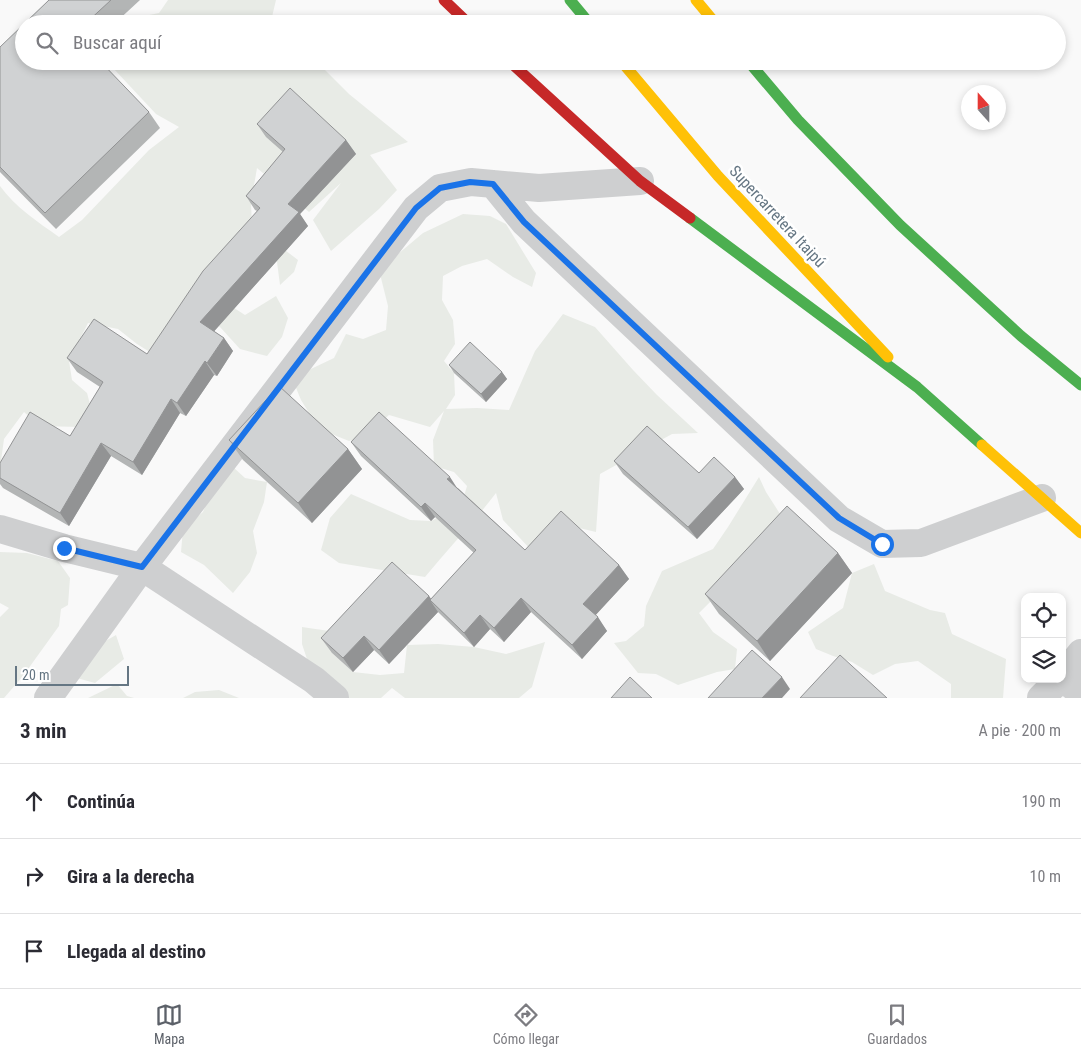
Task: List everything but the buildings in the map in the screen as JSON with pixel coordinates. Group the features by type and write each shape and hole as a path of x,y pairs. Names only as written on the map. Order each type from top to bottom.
{"main road":[{"path":"444,0 460,15"},
{"path":"570,0 582,15"},
{"path":"696,0 708,15"},
{"path":"519,70 640,181 917,387 1081,533"},
{"name":"Supercarretera Itaipú","path":"629,70 718,176 917,387"},
{"path":"756,70 798,120 900,225 1021,336 1081,385"}],"street":[{"path":"48,698 142,567 416,208 440,188 470,182 539,188 640,181"},
{"path":"493,184 524,222 839,518 882,544 921,542 1042,498"},
{"path":"0,529 64,548 142,567 314,680 335,698"},
{"path":"1066,672 1081,653"},
{"path":"1066,682 1081,693"},
{"path":"1041,698 1056,683"}],"shaded area":[{"path":"168,0 276,0 272,15 149,15 159,13"},
{"path":"115,70 325,70 349,94 408,142 370,155 397,190 379,209 331,251 313,220 341,183 309,212 257,168 251,203 252,225 298,260 294,272 280,285 277,262 250,239 220,299 245,315 276,296 288,318 282,337 267,356 240,349 220,327 194,309 174,314 171,330 153,354 118,329 88,323 69,361 72,380 87,393 95,423 81,427 39,426 24,412 4,439 0,468 0,186 6,194 35,220 59,237 82,220 149,150 179,127 156,114"},
{"path":"463,214 490,216 506,224 536,273 532,287 513,277 487,259 462,266 443,276 442,300 453,320 455,344 444,361 454,373 455,395 446,409 509,410 535,351 563,314 595,327 657,395 698,433 672,434 600,474 596,532 571,526 532,551 503,520 496,493 425,577 339,563 321,550 330,518 351,494 410,520 431,521 461,506 467,486 454,472 434,466 433,440 444,411 430,427 389,415 366,436 349,441 319,429 301,400 292,378 334,358 346,334 363,339 386,330 388,306 379,270 423,233"},
{"path":"233,467 245,478 267,482 264,502 253,531 257,553 250,572 233,593 204,565 181,552 183,529 203,512 213,487"},
{"path":"759,477 782,517 714,598 699,613 713,632 737,649 735,669 717,672 678,685 656,674 638,673 614,643 626,641 644,626 646,606 662,571 713,549"},
{"path":"0,552 27,553 58,561 70,578 68,605 61,609 59,626 23,676 4,698 0,698 0,617 9,608 0,603"},
{"path":"874,564 885,591 930,610 945,613 952,634 1006,659 1003,698 951,698 951,684 918,661 895,664 873,675 852,662 816,649 808,632 843,608 852,573"},
{"path":"302,627 336,632 332,653 353,672 380,675 404,673 407,645 438,644 474,647 506,654 545,642 532,687 519,698 405,698 392,688 381,698 347,698 314,680 302,644"},
{"path":"116,635 124,659 95,683 73,677 93,648"},
{"path":"117,684 127,696 134,698 88,698"},
{"path":"219,690 239,698 183,698 195,692"}],"traffic: fast":[{"path":"570,0 582,15"},
{"path":"756,70 798,120 900,225 1021,336 1081,385"},
{"path":"690,218 917,387 982,445"}],"traffic: slow":[{"path":"696,0 708,15"},
{"path":"629,70 718,176 888,357"},
{"path":"982,445 1081,533"}],"traffic: jam":[{"path":"444,0 460,15"},
{"path":"519,70 640,181 690,218"}],"route":[{"path":"64,548 142,567 416,208 440,188 470,182 493,184 524,222 839,518 882,544"}]}
